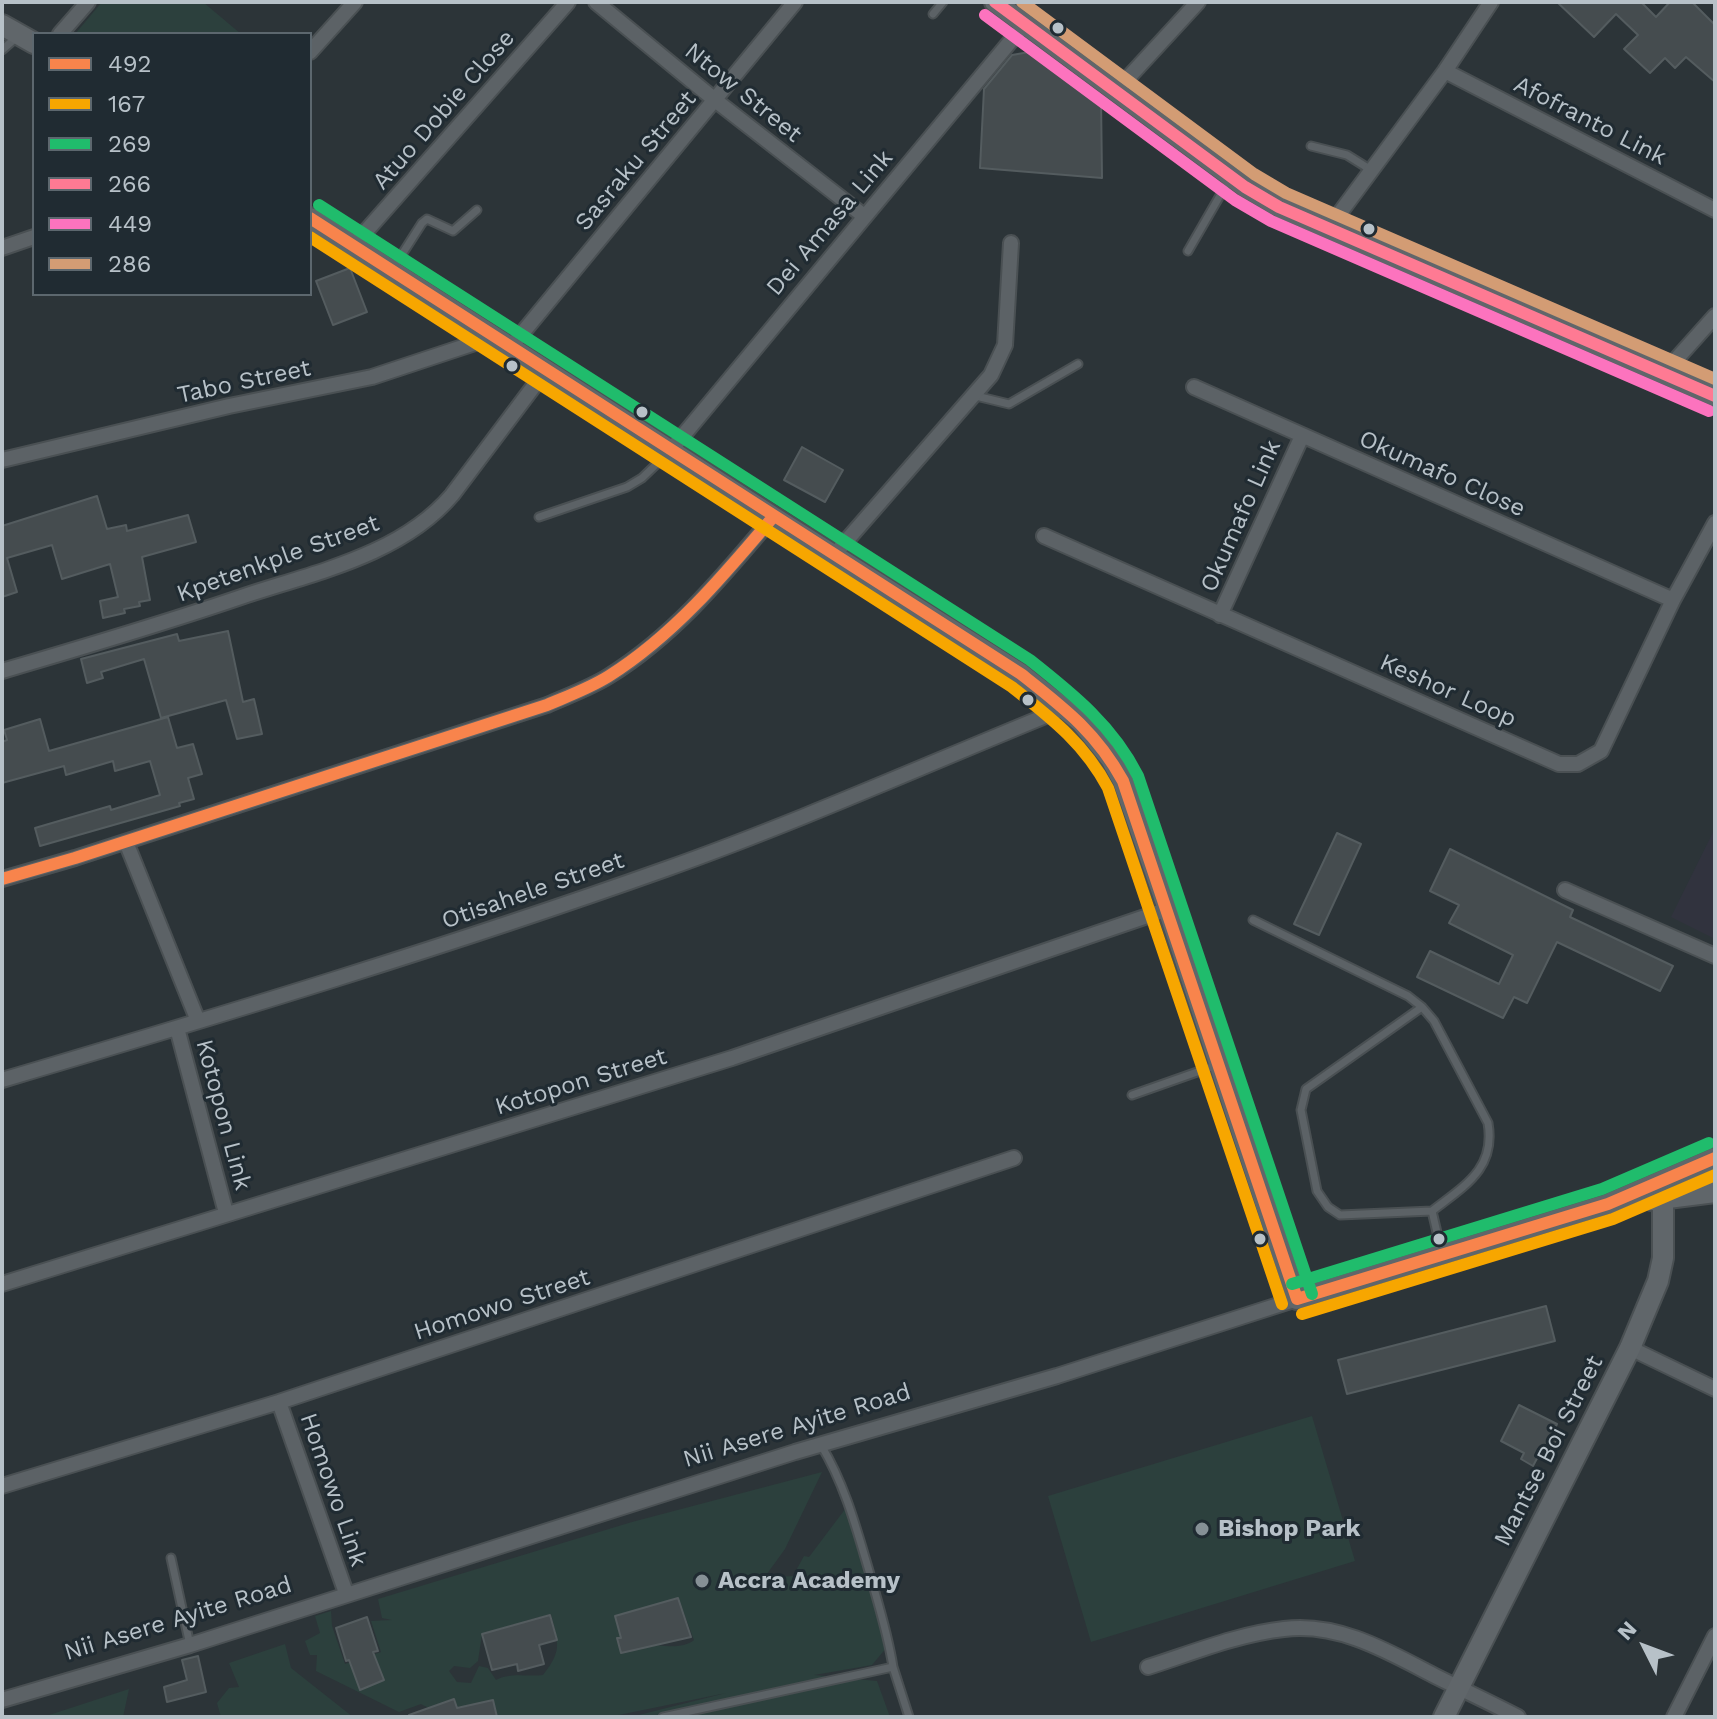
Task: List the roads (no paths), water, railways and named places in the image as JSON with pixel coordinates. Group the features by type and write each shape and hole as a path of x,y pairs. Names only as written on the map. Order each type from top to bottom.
{"street":[{"path":"62,32 88,2"},
{"path":"312,50 355,2"},
{"name":"Atuo Dobie Close","path":"353,246 568,2"},
{"name":"Ntow Street","path":"596,2 864,216"},
{"name":"Sasraku Street","path":"508,346 795,2"},
{"path":"995,2 1231,177 1279,207 1715,396"},
{"path":"1116,91 1198,2"},
{"path":"1328,229 1445,71 1491,2"},
{"name":"Dei Amasa Link","path":"671,450 1024,25"},
{"name":"Afofranto Link","path":"1445,71 1715,210"},
{"path":"312,219 1021,674 1065,708 1096,738 1123,781 1297,1299"},
{"path":"2,248 32,238"},
{"path":"834,555 976,396 991,375 1005,345 1011,243"},
{"path":"1664,373 1715,316"},
{"name":"Tabo Street","path":"2,460 229,406 508,346"},
{"name":"Kpetenkple Street","path":"2,671 142,631 341,564 413,531 437,514 546,370"},
{"name":"Okumafo Close","path":"1194,387 1673,600"},
{"name":"Okumafo Link","path":"1220,615 1302,436"},
{"path":"2,879 126,842 547,705 605,679 654,644 695,607 773,517"},
{"name":"Keshor Loop","path":"1044,536 1559,764 1578,764 1601,751 1673,600 1715,523"},
{"name":"Otisahele Street","path":"2,1080 398,960 665,869 741,841 1065,708"},
{"name":"Kotopon Link","path":"126,842 198,1021"},
{"path":"1565,890 1715,956"},
{"name":"Kotopon Street","path":"2,1284 732,1058 1168,909"},
{"name":"Kotopon Link","path":"177,1028 226,1213"},
{"name":"Homowo Street","path":"2,1486 279,1402 1014,1158"},
{"name":"Nii Asere Ayite Road","path":"2,1700 190,1645 346,1593 821,1445 1057,1376 1608,1204 1715,1158"},
{"name":"Nii Asere Ayite Road","path":"1608,1204 1715,1192"},
{"name":"Mantse Boi Street","path":"1444,1717 1630,1348 1658,1281 1663,1258 1663,1199"},
{"path":"1630,1348 1715,1389"},
{"name":"Homowo Link","path":"279,1402 346,1593"},
{"path":"1148,1667 1285,1628 1333,1631 1370,1643 1518,1717"},
{"path":"1674,1717 1715,1636"}],"lane":[{"path":"933,14 943,2"},
{"path":"2,50 18,34"},
{"path":"1311,146 1347,155 1371,170"},
{"path":"1188,251 1231,177"},
{"path":"391,272 427,219 453,231 477,210"},
{"path":"976,396 1009,404 1078,364"},
{"path":"539,517 627,487 642,478 671,450"},
{"path":"1253,920 1408,996 1422,1007 1434,1021 1488,1123 1489,1149 1476,1177 1432,1211 1340,1215 1328,1207 1317,1191 1301,1110 1306,1089 1422,1007"},
{"path":"1132,1095 1219,1064"},
{"path":"1432,1211 1442,1256"},
{"path":"821,1445 847,1497 909,1717"},
{"path":"171,1558 190,1645"},
{"path":"663,1717 893,1667"}],"place":[{"name":"Bishop Park","path":"1202,1529"},
{"name":"Accra Academy","path":"702,1581"}]}
